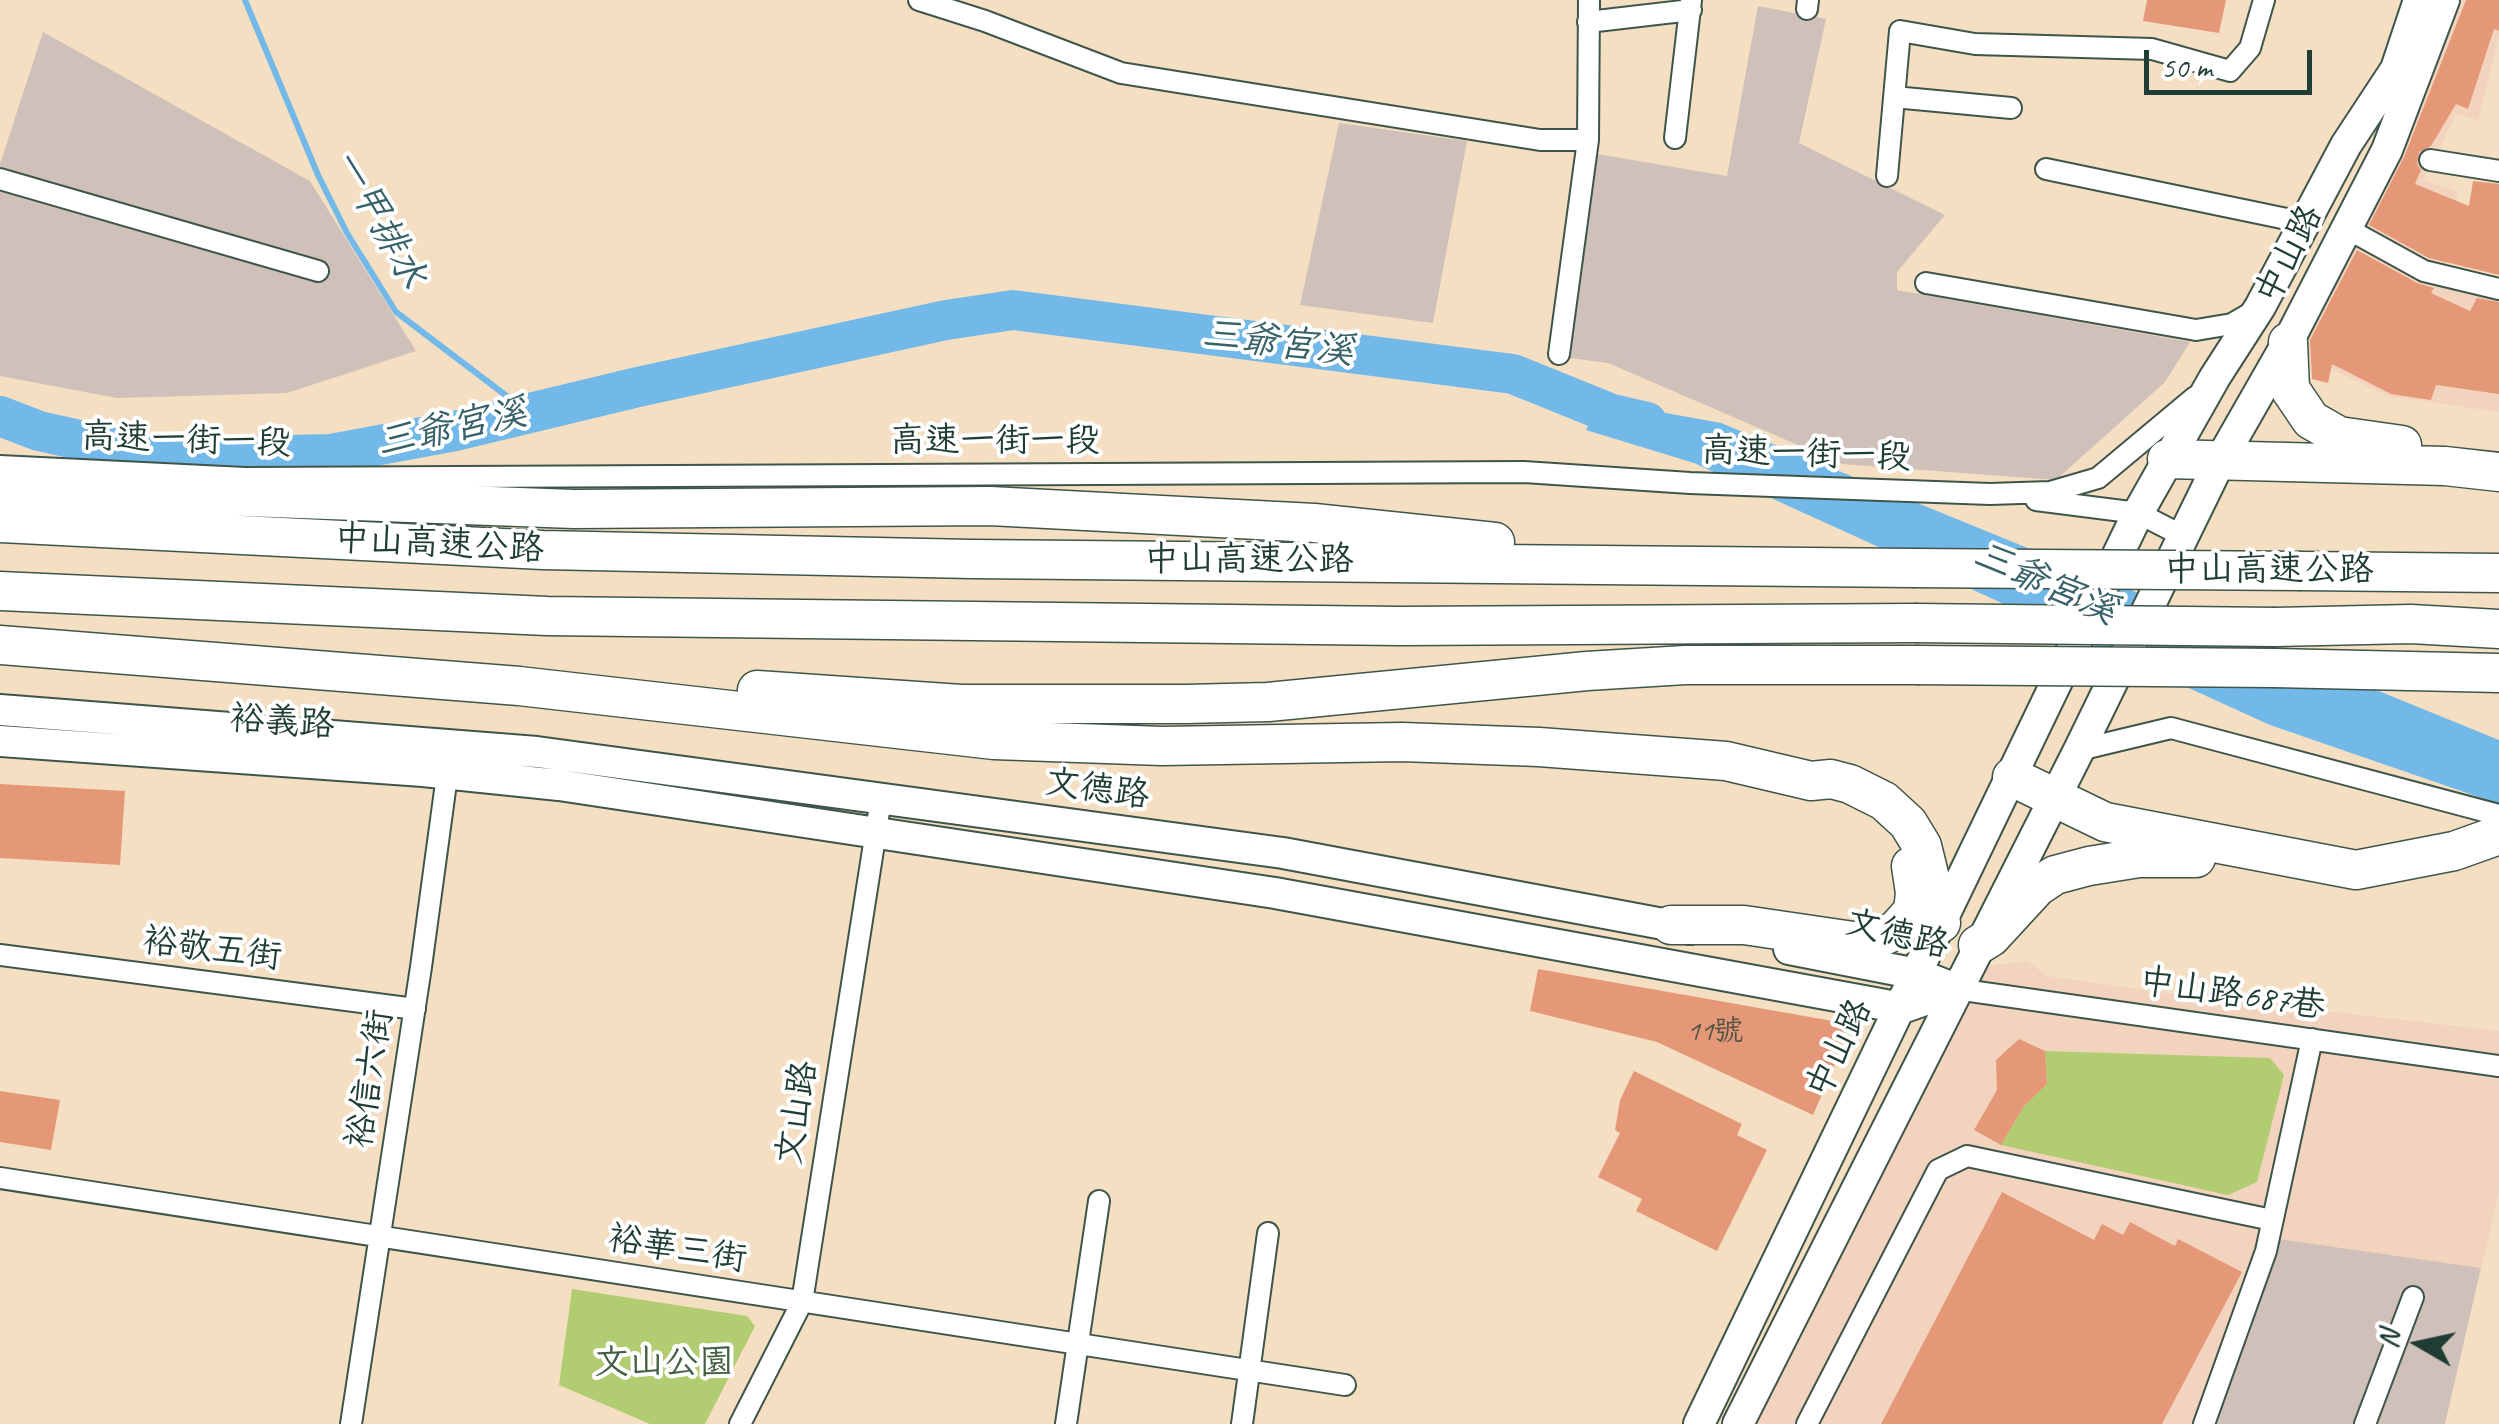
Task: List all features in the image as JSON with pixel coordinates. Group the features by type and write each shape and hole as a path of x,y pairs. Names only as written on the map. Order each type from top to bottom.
{"highway":[{"path":"2288,342 2290,389 2312,420 2339,436 2402,445 2445,466"},
{"path":"2168,458 2445,466 2499,472"},
{"path":"0,488 574,509 990,506 1314,523 1741,568"},
{"name":"中山高速公路","path":"0,523 544,550 954,559 2499,574"},
{"name":"中山高速公路","path":"0,591 606,618 1400,626 2412,624 2499,629"},
{"path":"0,645 519,686 994,740 1162,746 1402,742 1539,747 1726,761 1811,781 1831,779 1864,789 1890,806 1908,823 1927,860 1941,924"},
{"path":"519,686 710,687 961,704 1130,705 1268,702 1571,672 1685,666 2411,668 2499,673"},
{"path":"2012,777 2104,822 2356,870"},
{"path":"1671,925 1744,925 1866,941 1886,936 1908,920 1915,903 1914,882 1900,842 1870,808 1827,792 1811,781"},
{"path":"1978,945 1991,937 2025,897 2046,880 2089,866 2174,856 2287,868 2356,870 2486,840"}],"street":[{"path":"920,0 1122,73 1540,140 1588,140"},
{"path":"1559,354 1588,140 1590,0"},
{"path":"1888,176 1900,31 1974,44 2152,48 2230,71 2250,48 2264,0"},
{"name":"中山路","path":"1699,1424 2138,513 2260,307 2346,145 2396,69 2419,0"},
{"name":"中山路","path":"2079,750 2220,461 2288,342 2388,150 2444,0"},
{"path":"1588,22 1691,5 1675,138"},
{"path":"1894,97 2011,108"},
{"path":"2430,160 2499,171"},
{"path":"2046,169 2306,222"},
{"path":"0,180 318,271"},
{"path":"2346,228 2424,271 2499,289"},
{"path":"1926,283 2196,330 2232,324 2260,307"},
{"name":"高速一街一段","path":"0,466 245,478 1524,472 1690,483 1990,494 2050,492 2098,478 2216,377"},
{"name":"高速一街一段","path":"1990,494 2138,513 2178,545"},
{"name":"裕義路","path":"0,710 449,759 559,786"},
{"path":"1738,1424 2079,750 2172,728 2499,816"},
{"name":"裕義路","path":"0,741 449,759 538,752"},
{"name":"文德路","path":"538,752 1284,853 1917,974 1956,989"},
{"name":"裕信六街","path":"350,1424 415,1008 449,759"},
{"name":"文德路","path":"559,786 1275,892 1902,1008 1956,989"},
{"name":"文山路","path":"740,1424 802,1302 881,799"},
{"name":"裕敬五街","path":"0,955 415,1008"},
{"name":"中山路687巷","path":"1956,989 2499,1066"},
{"path":"2204,1424 2266,1251 2312,1039"},
{"path":"1807,1424 1938,1170 1967,1156 2272,1220"},
{"name":"裕華三街","path":"0,1178 1345,1385"},
{"path":"1066,1424 1100,1201"},
{"path":"1242,1424 1268,1234"},
{"path":"2366,1424 2413,1297"}],"shaded area":[{"path":"2460,0 2499,0 2499,37 2478,121 2457,113 2423,180 2458,192 2452,223 2457,225 2446,270 2499,282 2499,412 2388,396 2299,353"},
{"path":"1758,6 1826,19 1799,143 1945,215 1897,272 1897,290 2190,342 2165,382 2056,480 1842,464 1608,363 1562,357 1591,153 1727,176"},
{"path":"43,32 310,181 416,351 287,393 117,398 0,376 0,164"},
{"path":"1339,123 1467,141 1433,323 1300,305"},
{"path":"2027,961 2047,976 2499,1031 2499,1193 2481,1268 2266,1237 2192,1424 1757,1424 1978,967"},
{"path":"2265,1237 2481,1268 2445,1424 2192,1424"}],"green space":[{"path":"2045,1051 2270,1058 2284,1075 2257,1182 2228,1195 2001,1145 2024,1106 2047,1084"},
{"name":"文山公園","path":"572,1289 747,1316 755,1326 705,1424 650,1424 559,1385"}],"water":[{"path":"1600,401 1721,423 2499,740 2499,804 2270,725 1694,463 1586,430"}],"building":[{"path":"2147,0 2226,0 2219,33 2143,21"},
{"path":"2466,0 2499,0 2499,31 2494,29 2468,109 2456,104 2431,146 2419,152 2417,164 2421,170 2415,184 2469,206 2473,181 2499,184 2499,275 2429,258 2369,225 2404,157"},
{"path":"2357,250 2417,283 2434,288 2431,293 2470,311 2477,298 2499,302 2499,394 2436,385 2431,400 2391,394 2332,364 2328,383 2312,379 2310,340"},
{"path":"0,784 125,791 120,865 0,858"},
{"path":"1538,969 1844,1023 1844,1043 1813,1115 1657,1042 1530,1011"},
{"path":"2019,1039 2045,1051 2047,1084 2024,1106 2001,1145 1974,1130 1997,1090 1996,1060"},
{"path":"1634,1071 1742,1124 1737,1135 1767,1150 1717,1251 1636,1211 1642,1199 1598,1177 1620,1133 1615,1130 1620,1100"},
{"path":"0,1091 60,1100 51,1150 0,1142"},
{"path":"2002,1192 2094,1240 2102,1224 2123,1235 2130,1222 2175,1246 2178,1239 2242,1272 2162,1424 1881,1424"}],"waterway":[{"name":"一甲排水","path":"245,0 318,175 347,233 396,312 529,413"},
{"name":"三爺宮溪","path":"0,416 39,431 160,458 331,454 455,431 946,320 1013,310 1513,374 1612,414 1647,422"}]}
